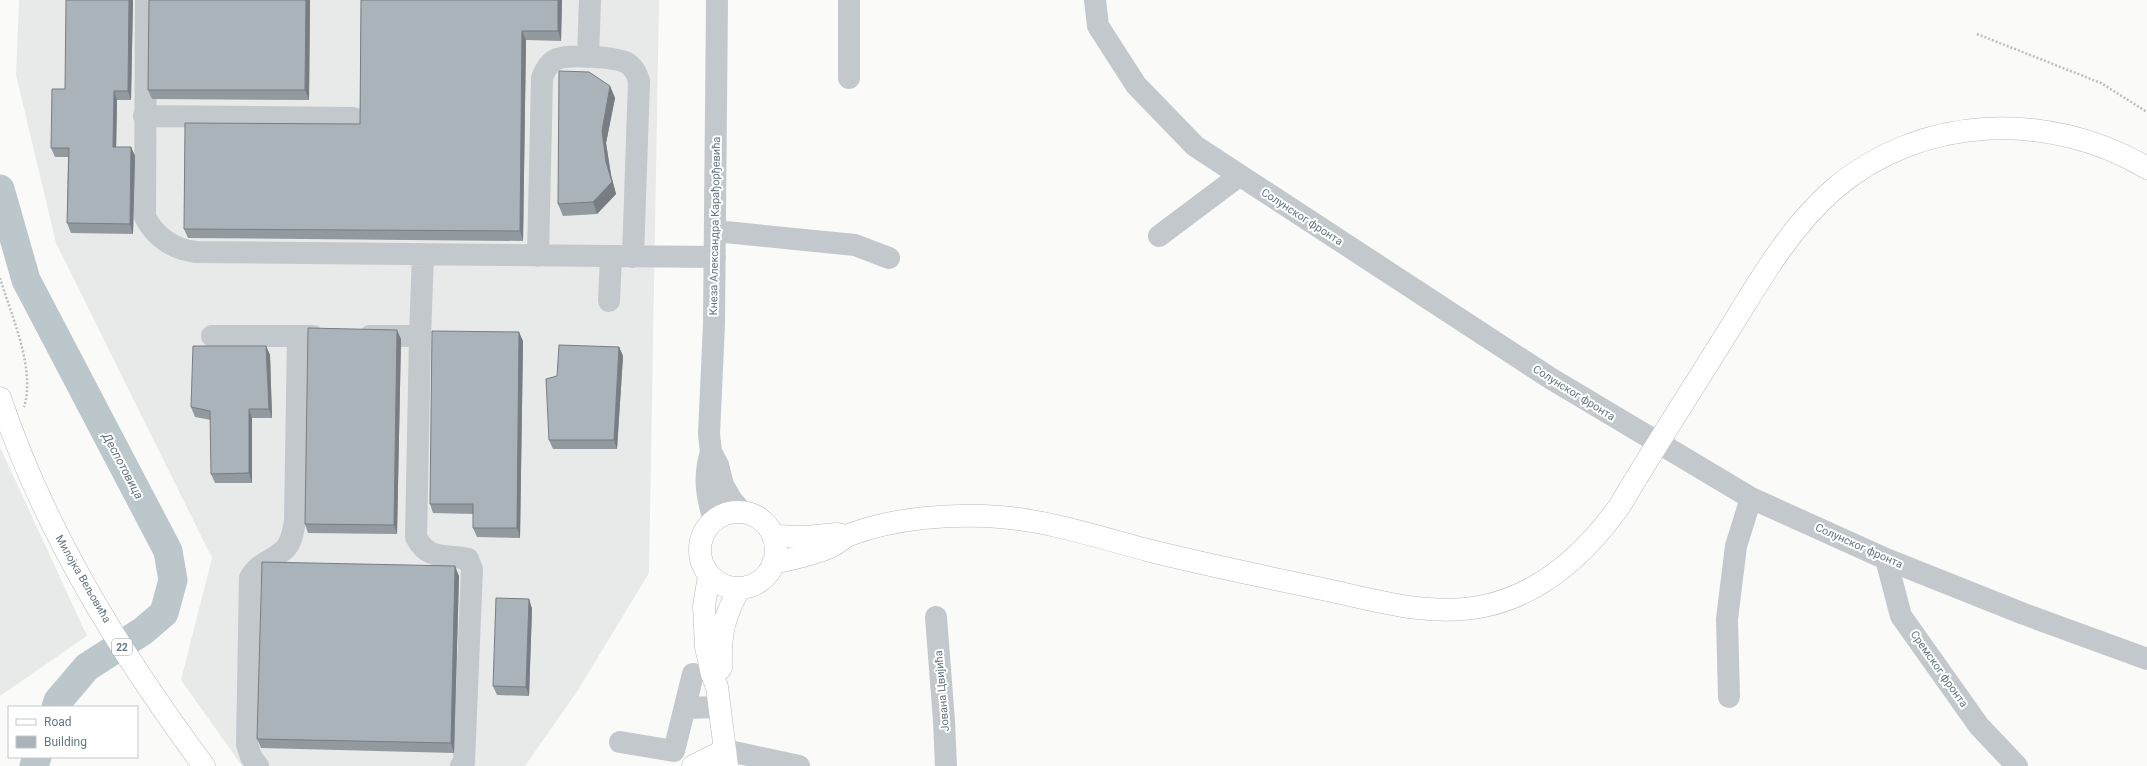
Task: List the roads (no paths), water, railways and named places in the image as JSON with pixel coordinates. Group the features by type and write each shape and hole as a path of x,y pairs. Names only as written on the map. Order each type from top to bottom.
{"main road":[{"path":"773,536 806,537 838,534 846,536 926,517 1000,517 1046,524 1188,560 1398,605 1457,610 1484,606 1510,599 1534,587 1558,572 1581,553 1600,533 1745,304 1796,229 1833,190 1880,158 1904,146 1957,132 2012,128 2040,130 2088,140 2106,147 2147,168"},
{"name":"Милојка Вељовића","path":"0,398 10,427 45,509 91,594 155,699 204,766"},
{"path":"742,512 761,520 773,536 776,545 773,563 768,573 760,581 751,586 729,588 718,583 709,576 703,565 700,554 701,542 705,531 714,521 732,513 742,512"},
{"path":"773,563 821,551 839,543 846,536"},
{"path":"693,766 726,758 718,697 712,674 704,629 704,599 709,576"},
{"path":"718,697 721,671 722,630 725,618 740,588"}],"street":[{"path":"146,0 144,116 145,217 156,233 174,247 196,252 423,256 715,257"},
{"path":"588,57 590,0"},
{"name":"Кнеза Александра Карађорђевића","path":"717,0 714,324 708,434 711,452 718,466 726,492 742,512"},
{"path":"849,0 849,78"},
{"name":"Солунског фронта","path":"1095,0 1098,26 1136,85 1195,146 1550,378 1657,444 1751,498 1886,559 2024,614 2147,659"},
{"path":"538,256 542,78 550,64 558,58 588,57 621,61 633,68 639,81 633,257"},
{"path":"144,116 353,118"},
{"path":"1159,236 1239,176"},
{"path":"715,231 855,245 889,258"},
{"path":"423,256 416,537 421,546 431,555 468,559 472,569 464,762 461,766"},
{"path":"609,301 611,257"},
{"path":"212,336 420,336"},
{"path":"258,766 251,757 247,744 250,578 255,568 284,550 291,540 295,521 298,336"},
{"name":"Кнеза Александра Карађорђевића","path":"711,452 706,468 705,479 706,492 714,521"},
{"path":"1729,697 1728,612 1736,546 1751,498"},
{"name":"Сремског фронта","path":"1886,559 1901,616 1980,726 2017,766"},
{"name":"Јована Цвијића","path":"936,617 946,766"},
{"path":"620,742 674,751 693,674"},
{"path":"685,708 718,697"},
{"path":"726,758 799,766"}],"waterway":[{"name":"Деспотовица","path":"0,189 26,280 168,551 173,580 164,613 143,631 87,667 58,701 56,706"},
{"name":"Деспотовица","path":"34,766 37,758"}]}
